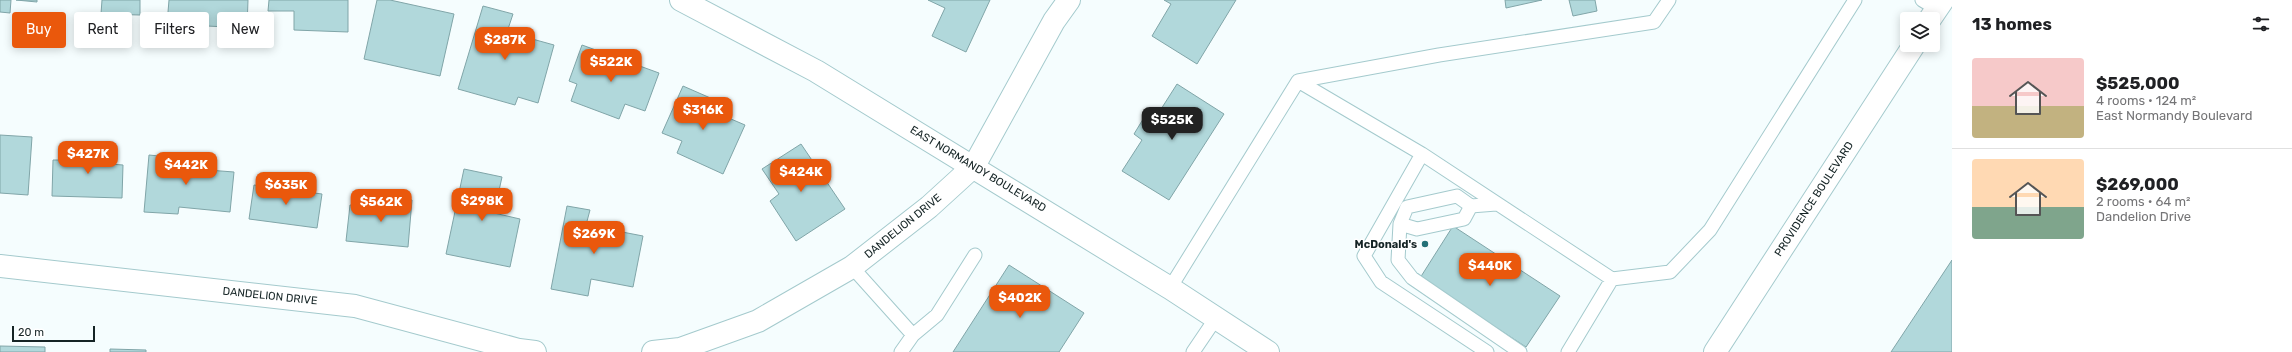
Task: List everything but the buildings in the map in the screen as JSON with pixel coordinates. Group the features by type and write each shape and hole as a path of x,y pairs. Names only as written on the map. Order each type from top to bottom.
{"street":[{"name":"EAST NORMANDY BOULEVARD","path":"681,0 816,71 974,166 1170,288 1268,352"},
{"name":"DANDELION DRIVE","path":"653,352 680,350 758,321 852,267 929,206 974,166 1054,21 1069,0"},
{"name":"PROVIDENCE BOULEVARD","path":"1715,352 1909,52"},
{"name":"DANDELION DRIVE","path":"0,266 355,306 519,350 535,352"}],"lane":[{"path":"1170,288 1298,81 1439,55 1654,22 1669,0"},
{"path":"1298,81 1422,154 1612,279 1670,272 1710,230 1855,0"},
{"path":"1422,154 1364,256 1381,282 1487,352"},
{"path":"1496,204 1471,206 1457,196 1407,207 1400,224 1398,260 1412,278 1520,352"},
{"path":"1400,224 1417,229 1464,219 1471,206"},
{"path":"901,352 914,334 937,315 976,255"},
{"path":"852,267 914,334"},
{"path":"1568,352 1612,279"},
{"path":"1193,352 1216,318"}],"place":[{"name":"McDonald's","path":"1425,244"}]}
